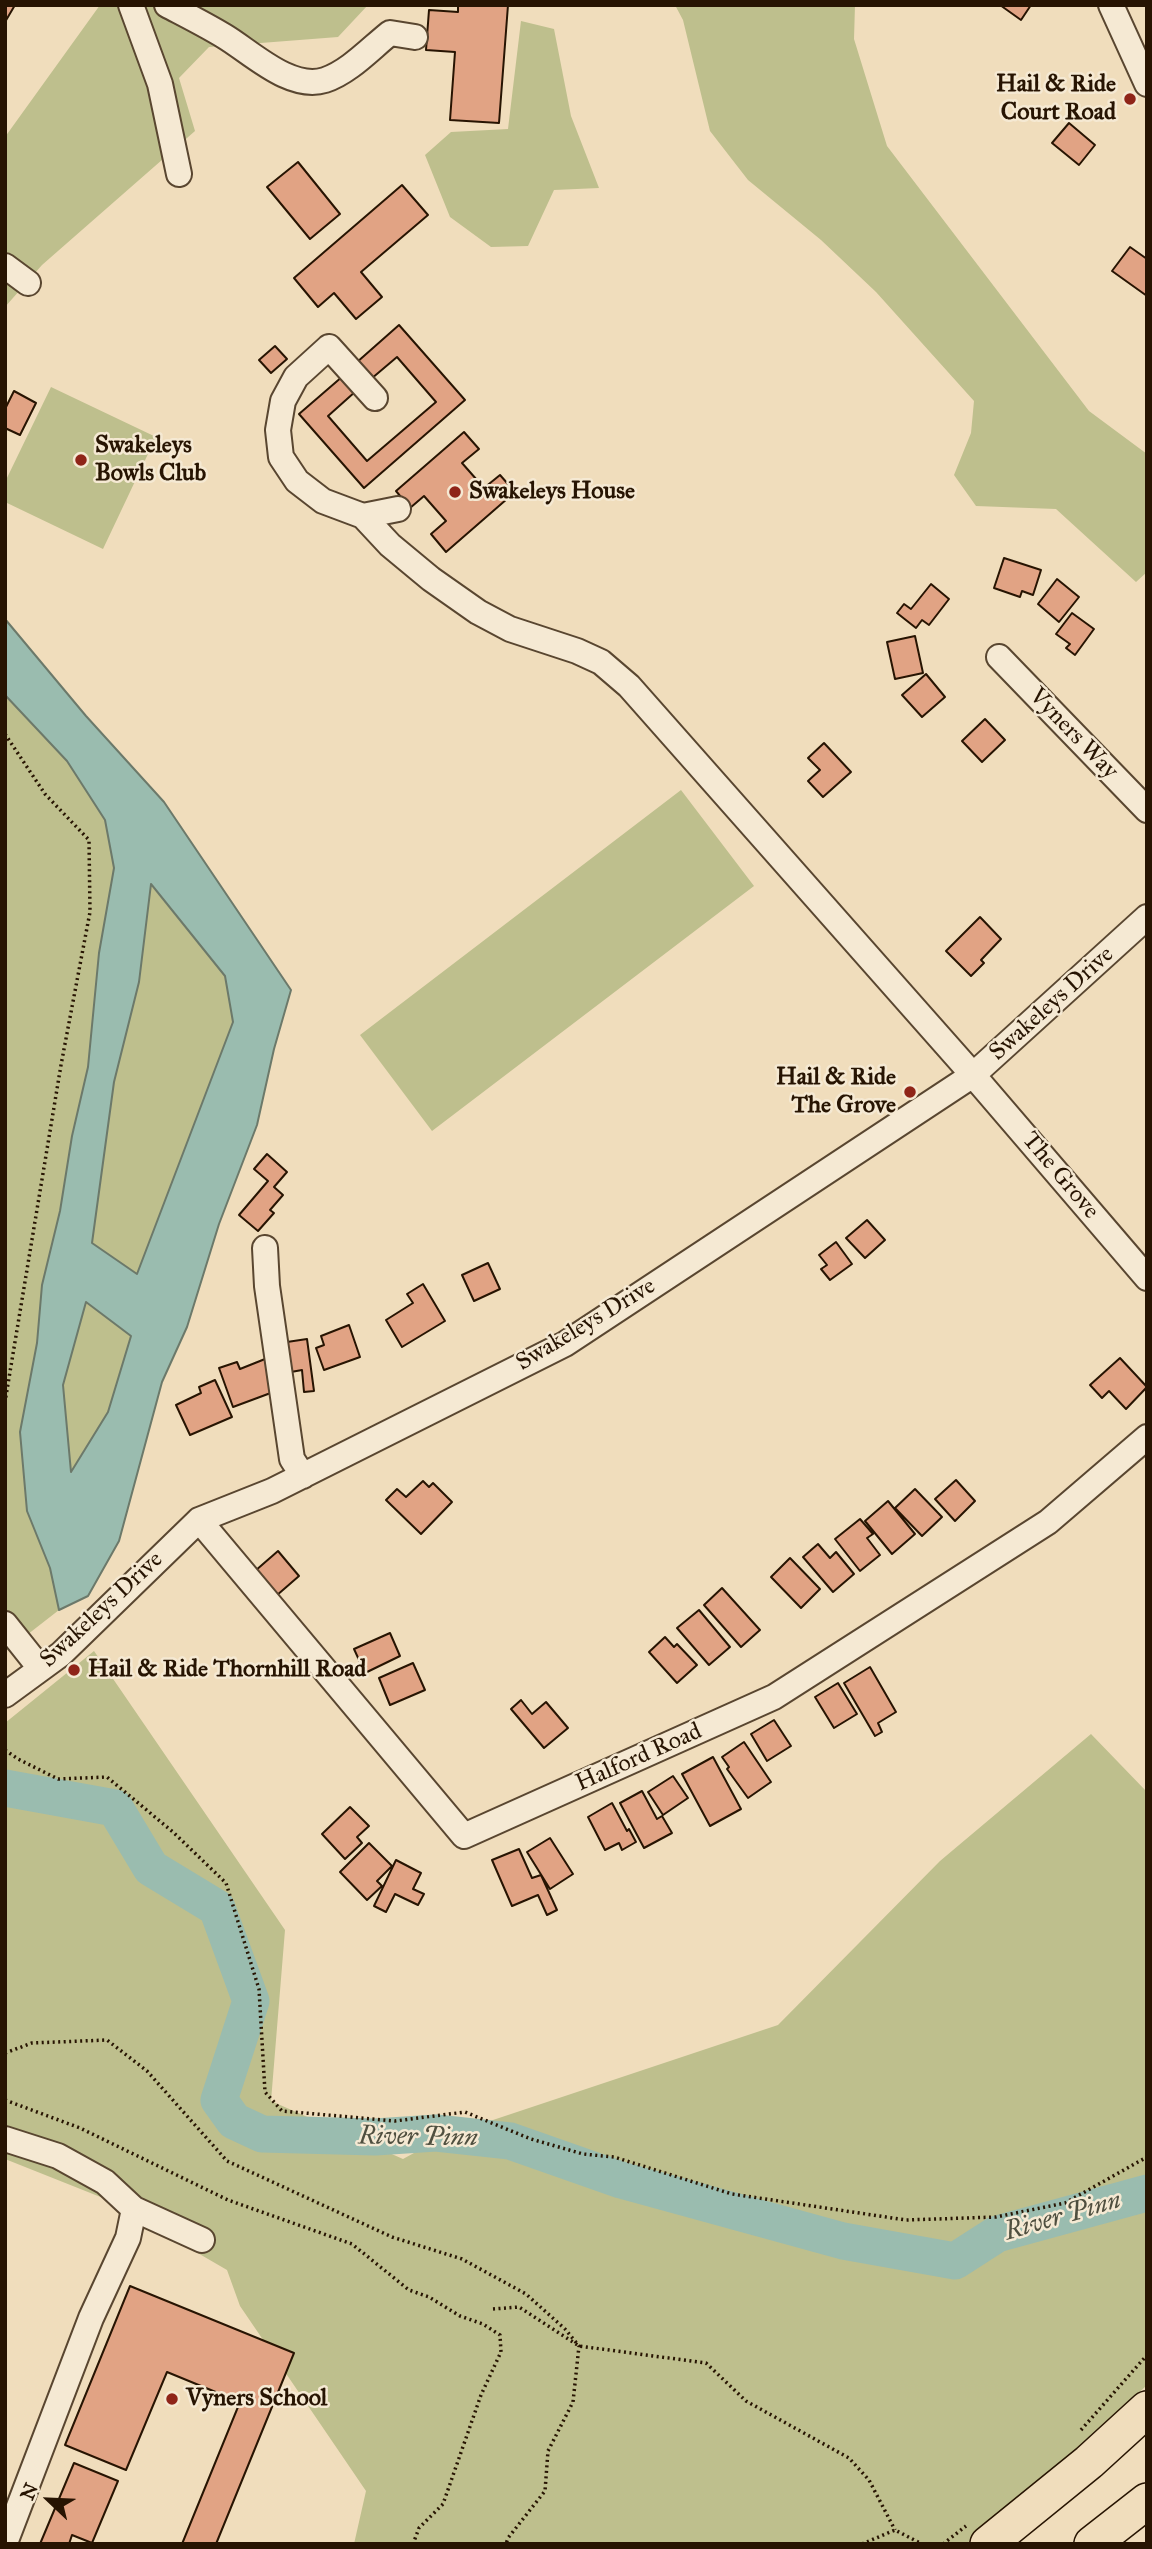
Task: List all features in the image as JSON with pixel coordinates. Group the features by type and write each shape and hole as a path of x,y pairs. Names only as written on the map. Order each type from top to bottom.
{"highway":[{"path":"981,2532 1089,2462 1147,2409"},
{"path":"1015,2544 1147,2438"},
{"path":"1092,2544 1147,2501"},
{"path":"1110,2544 1147,2519"}],"street":[{"path":"131,5 160,84 179,174"},
{"path":"167,5 226,37 264,64 284,75 301,79 321,81 340,74 390,33 415,37"},
{"path":"1111,5 1147,84"},
{"path":"5,266 28,283"},
{"path":"375,398 329,347 296,377 282,401 278,430 281,457 297,481 323,500 363,516 398,509"},
{"name":"The Grove","path":"363,516 390,545 431,579 478,612 510,629 578,651 601,662 629,686 973,1074 1147,1278"},
{"name":"Vyners Way","path":"999,657 1147,810"},
{"name":"Swakeleys Drive","path":"5,1695 61,1654 199,1520 272,1492 565,1344 973,1074 1147,917"},
{"path":"265,1248 267,1286 292,1459 303,1476"},
{"name":"Halford Road","path":"199,1520 464,1836 774,1697 1048,1522 1147,1437"},
{"path":"5,1624 40,1668"},
{"path":"5,2138 58,2155 105,2182 134,2209 202,2240"},
{"path":"5,2543 91,2318 128,2238 134,2209"}],"path":[{"path":"5,734 45,794 89,840 90,900 5,1402"},
{"path":"5,1750 58,1779 107,1777 173,1832 226,1883 259,1989 265,2092 282,2111 395,2121 465,2112 531,2139 583,2154 614,2157 732,2193 906,2220 996,2217 1065,2203 1147,2157"},
{"path":"5,2053 32,2043 107,2040 147,2071 227,2161 379,2231 462,2259 526,2294 565,2329 579,2346 573,2402 548,2451 545,2491 506,2544"},
{"path":"5,2100 80,2127 228,2200 352,2244 409,2290 429,2297 460,2316 483,2324 500,2335 501,2352 481,2395 443,2504 419,2528 413,2544"},
{"path":"493,2309 519,2307 579,2346 706,2363 746,2401 849,2458 869,2480 895,2530 922,2544"},
{"path":"1076,2436 1147,2355"},
{"path":"862,2544 895,2530"},
{"path":"943,2544 981,2532"}],"green space":[{"path":"100,5 368,5 338,37 209,47 179,78 195,131 42,265 5,307 5,137"},
{"path":"675,5 855,5 854,39 887,146 1089,411 1147,454 1147,572 1136,582 1056,509 976,506 954,475 971,433 974,401 876,292 821,240 748,180 710,131 683,20"},
{"path":"521,21 554,29 571,116 599,188 554,190 528,246 491,247 450,217 425,155 451,132 508,129"},
{"name":"Swakeleys Bowls Club","path":"51,387 156,437 103,549 5,502 5,482"},
{"path":"5,695 67,761 105,820 114,868 99,953 88,1067 72,1136 60,1211 42,1285 37,1343 27,1511 50,1568 59,1610 5,1652"},
{"path":"681,790 754,886 432,1131 360,1035"},
{"path":"150,884 225,976 233,1022 137,1275 92,1244 114,1082 139,982"},
{"path":"85,1301 131,1336 108,1412 70,1473 63,1385"},
{"path":"94,1651 285,1930 271,2101 403,2159 445,2136 778,2025 940,1861 1091,1734 1147,1792 1147,2385 1072,2457 966,2544 354,2544 366,2491 240,2306 227,2270 103,2198 5,2159 5,1723"}],"shaded area":[{"path":"5,619 86,716 164,802 291,990 257,1125 219,1224 187,1327 162,1382 119,1541 88,1596 59,1610 50,1568 27,1511 20,1432 37,1343 42,1285 60,1211 72,1136 88,1067 99,953 114,868 105,820 67,761 5,695","holes":["151,884 225,976 233,1022 137,1274 92,1243 114,1082 139,982","86,1302 131,1336 108,1412 71,1472 63,1385"]}],"building":[{"path":"5,5 15,5 5,22"},
{"path":"458,5 508,5 499,123 450,120 455,52 426,50 429,10 458,12"},
{"path":"1000,5 1031,5 1021,20"},
{"path":"1069,123 1095,145 1079,165 1052,143"},
{"path":"298,162 340,214 310,239 267,187"},
{"path":"402,185 428,215 361,272 382,297 356,319 334,293 318,307 294,278"},
{"path":"1130,247 1147,259 1147,296 1112,271"},
{"path":"399,325 465,400 364,488 299,414 343,376 356,391 328,416 367,461 436,402 397,357 371,379 356,363"},
{"path":"275,346 287,359 271,373 259,360"},
{"path":"14,391 36,403 20,435 5,428 5,409"},
{"name":"Swakeleys House","path":"464,432 479,449 462,463 484,488 500,475 515,492 446,552 431,534 446,521 424,496 410,508 396,491"},
{"path":"1004,558 1041,570 1033,595 1022,591 1020,597 994,588"},
{"path":"1057,579 1079,597 1059,622 1038,604"},
{"path":"931,584 949,599 929,625 922,620 916,628 897,613 904,604 911,609"},
{"path":"1072,613 1094,629 1075,655 1066,648 1070,644 1056,634"},
{"path":"915,636 923,673 895,679 887,642"},
{"path":"926,674 945,697 922,717 902,695"},
{"path":"985,719 1005,740 982,762 962,741"},
{"path":"824,743 851,772 823,797 808,781 820,770 808,758"},
{"path":"980,917 1001,939 981,960 984,963 971,976 946,951"},
{"path":"267,1154 287,1172 274,1187 283,1195 270,1210 274,1213 258,1231 239,1215 268,1181 254,1169"},
{"path":"867,1220 885,1240 865,1258 846,1238"},
{"path":"836,1242 852,1264 830,1280 821,1269 827,1265 819,1255"},
{"path":"488,1263 500,1289 474,1301 462,1275"},
{"path":"423,1284 445,1321 402,1347 386,1320 413,1303 407,1294"},
{"path":"349,1325 360,1357 324,1370 316,1348 324,1345 321,1336"},
{"path":"307,1339 314,1391 304,1392 302,1370 291,1372 287,1342"},
{"path":"1120,1358 1147,1387 1126,1409 1109,1391 1102,1398 1090,1385"},
{"path":"265,1359 276,1391 233,1407 219,1368 237,1362 240,1369"},
{"path":"215,1380 232,1417 190,1435 176,1405 201,1393 199,1387"},
{"path":"956,1480 975,1501 955,1521 935,1499"},
{"path":"423,1481 429,1487 433,1483 452,1502 421,1534 386,1500 397,1489 406,1497"},
{"path":"915,1489 942,1517 922,1536 895,1508"},
{"path":"888,1501 915,1534 892,1554 865,1521"},
{"path":"860,1519 873,1534 867,1538 880,1555 860,1571 835,1539"},
{"path":"818,1544 830,1558 836,1552 854,1574 833,1592 803,1557"},
{"path":"278,1551 299,1576 276,1596 255,1571"},
{"path":"790,1558 820,1589 801,1608 771,1577"},
{"path":"722,1588 760,1630 741,1647 704,1605"},
{"path":"699,1610 730,1647 709,1665 677,1628"},
{"path":"390,1633 400,1656 365,1673 354,1649"},
{"path":"665,1637 674,1647 677,1644 697,1665 677,1683 649,1652"},
{"path":"413,1663 425,1690 390,1705 379,1678"},
{"path":"870,1667 896,1712 878,1723 882,1732 875,1736 844,1683"},
{"path":"838,1683 857,1714 834,1728 815,1697"},
{"path":"521,1700 532,1714 546,1702 568,1728 544,1748 511,1709"},
{"path":"774,1720 791,1746 767,1761 751,1734"},
{"path":"744,1742 771,1782 748,1798 727,1769 729,1767 722,1757"},
{"path":"713,1757 741,1809 710,1826 682,1774"},
{"path":"673,1776 688,1798 663,1815 648,1792"},
{"path":"642,1791 657,1819 662,1816 672,1833 644,1848 620,1803"},
{"path":"612,1803 636,1842 622,1850 619,1843 605,1850 588,1817"},
{"path":"350,1807 369,1826 357,1837 362,1843 345,1859 322,1834"},
{"path":"550,1838 573,1874 550,1889 527,1852"},
{"path":"369,1843 392,1866 377,1881 382,1886 367,1900 340,1872"},
{"path":"519,1849 532,1878 541,1875 557,1910 547,1915 538,1895 512,1906 492,1860"},
{"path":"396,1860 421,1873 413,1889 424,1894 418,1905 395,1894 386,1912 374,1906"},
{"path":"130,2286 294,2353 216,2544 182,2544 240,2402 167,2372 126,2470 65,2445"},
{"path":"74,2463 118,2481 92,2543 72,2535 69,2544 40,2544"}],"waterway":[{"name":"River Pinn","path":"5,1788 115,1808 151,1868 217,1908 251,2001 219,2100 234,2121 262,2134 375,2137 436,2133 510,2141 621,2180 843,2241 955,2261 997,2234 1147,2193"}],"place":[{"name":"Hail & Ride Court Road","path":"1130,99"},
{"name":"Swakeleys Bowls Club","path":"81,460"},
{"name":"Swakeleys House","path":"455,492"},
{"name":"Hail & Ride The Grove","path":"910,1092"},
{"name":"Hail & Ride Thornhill Road","path":"74,1670"},
{"name":"Vyners School","path":"172,2399"}]}
